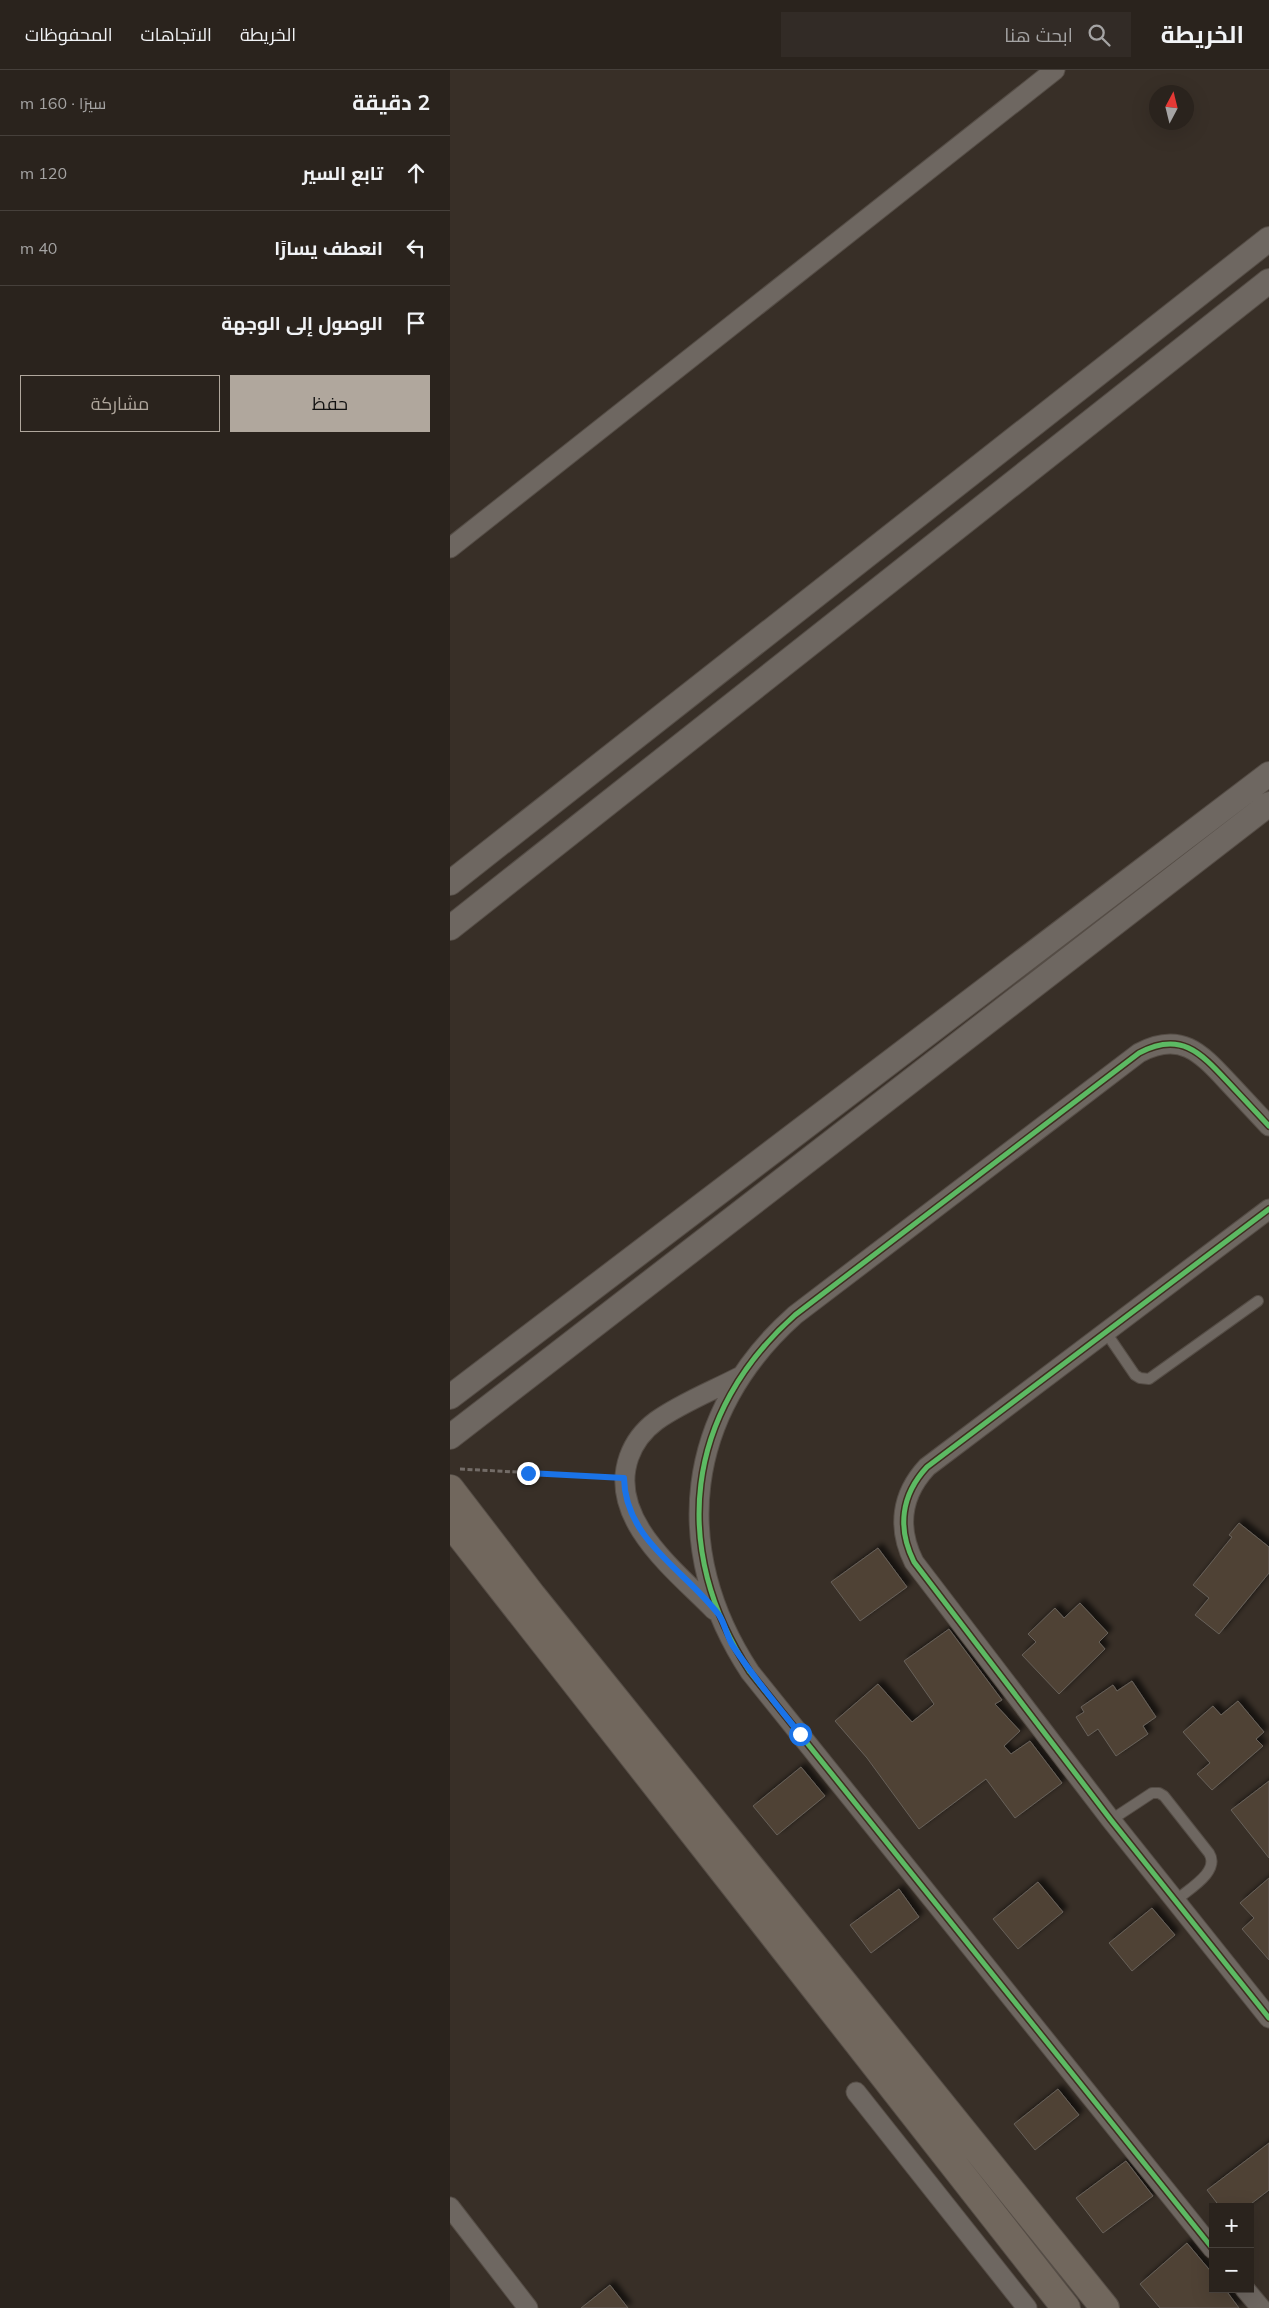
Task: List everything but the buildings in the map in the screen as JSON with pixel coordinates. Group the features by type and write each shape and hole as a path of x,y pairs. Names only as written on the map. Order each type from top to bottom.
{"main road":[{"path":"450,1488 525,1602 1066,2308"},
{"path":"450,1522 525,1602 1105,2308"}],"street":[{"path":"450,548 1055,70"},
{"path":"450,883 1269,239"},
{"path":"450,928 1269,281"},
{"path":"911,521 932,547"},
{"path":"450,1397 1266,791"},
{"path":"450,1437 1266,791"},
{"path":"1209,2243 750,1672 731,1643 707,1579 702,1553 699,1501 702,1475 713,1432 726,1400 740,1377 772,1336 795,1315 1139,1053 1150,1047 1176,1044 1189,1047 1200,1054 1269,1126"},
{"path":"1269,1209 927,1467 909,1492 902,1524 906,1544 914,1562 1111,1820 1269,2018"},
{"path":"720,1616 637,1526 627,1503 624,1478 631,1452 646,1430 667,1415 740,1377"},
{"path":"856,2092 1026,2308"},
{"path":"450,2207 528,2308"},
{"path":"1249,2293 1260,2308"}],"lane":[{"path":"1105,1331 1135,1375 1149,1379 1258,1301"},
{"path":"1111,1820 1152,1793 1159,1793 1168,1801 1209,1853 1213,1862 1210,1871 1175,1901"}],"path":[{"path":"450,1469 624,1478"}],"cycle path":[{"path":"1212,2248 750,1672 724,1625 707,1578 700,1531 701,1484 711,1439 730,1395 758,1353 795,1315 1139,1053 1166,1044 1188,1048 1208,1061 1269,1126"},
{"path":"1269,1209 927,1467 912,1489 904,1512 905,1537 914,1562 1111,1820 1269,2018"}],"route":[{"path":"528,1473 624,1478 627,1503 637,1526 660,1554 720,1616 731,1643 750,1672 800,1734"}]}
